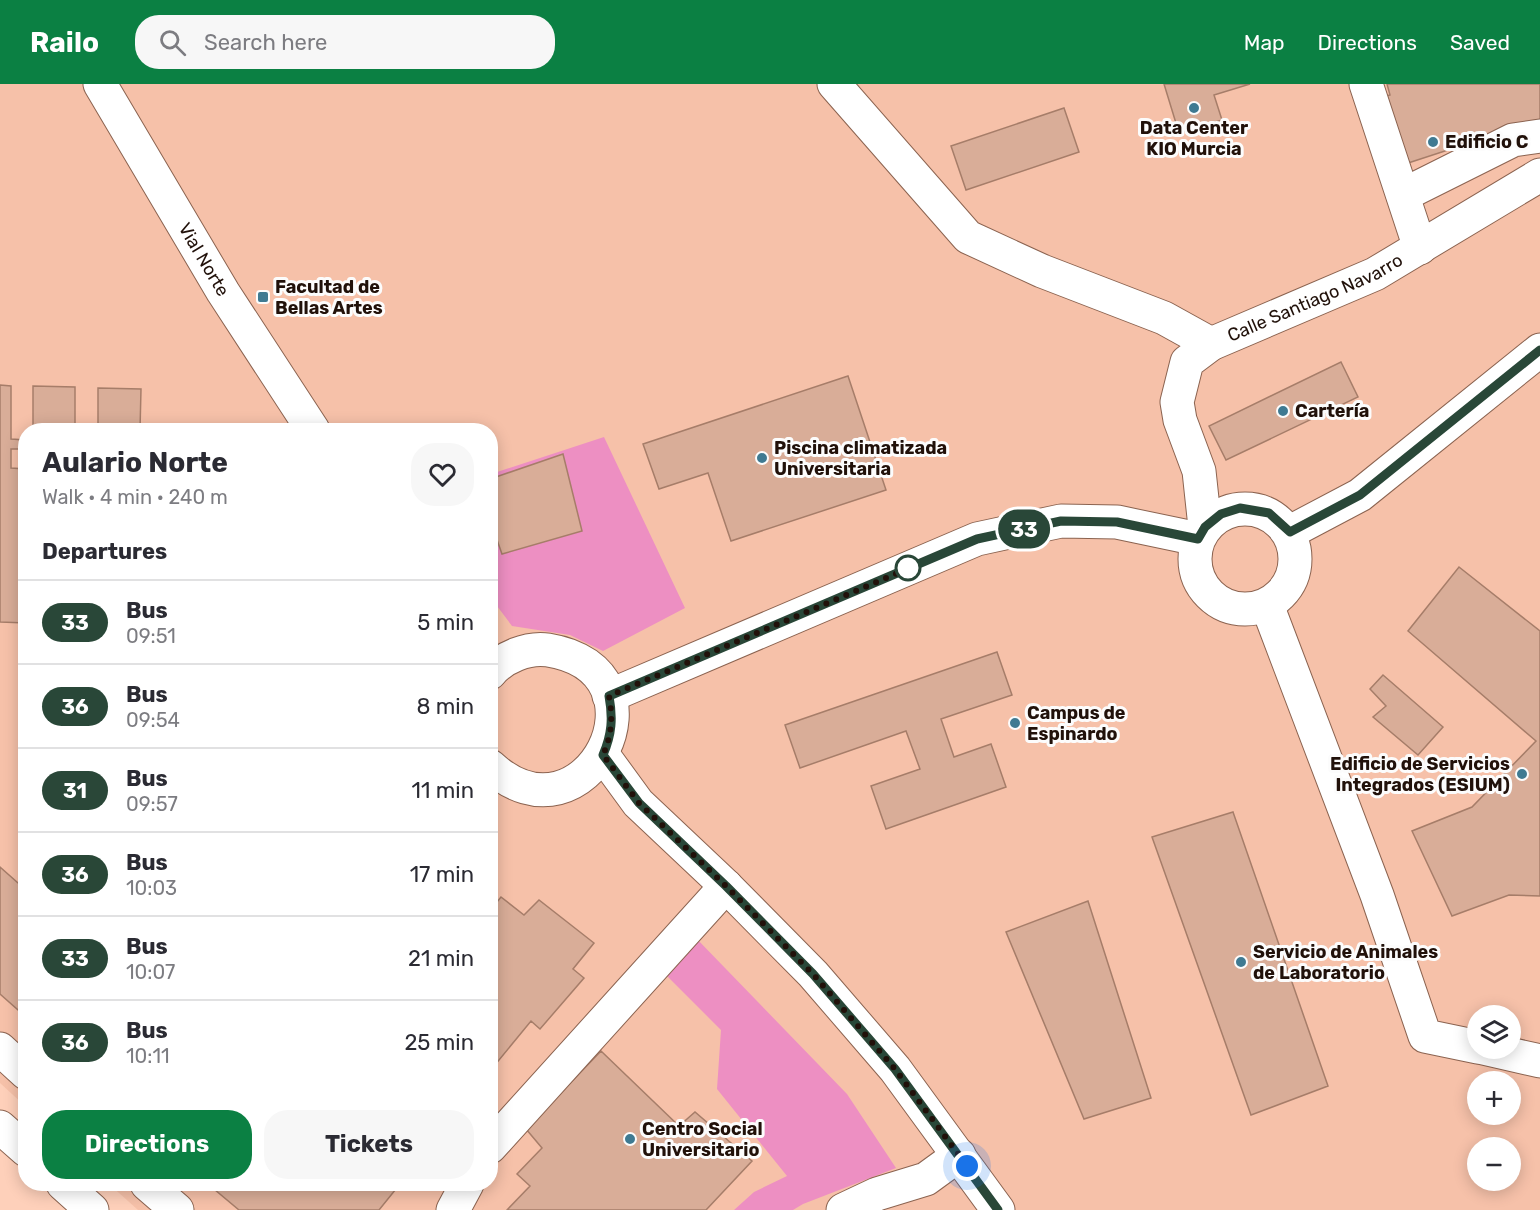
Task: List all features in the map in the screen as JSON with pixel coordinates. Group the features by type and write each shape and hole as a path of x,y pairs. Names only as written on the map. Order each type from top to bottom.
{"street":[{"name":"Vial Norte","path":"100,84 223,292 308,423"},
{"path":"834,84 968,237 1042,272 1164,318 1211,344"},
{"path":"1366,84 1420,248"},
{"path":"1403,195 1513,140 1540,136"},
{"name":"Calle Santiago Navarro","path":"1201,533 1199,471 1180,420 1177,402 1187,362 1211,344 1375,274 1540,175"},
{"path":"1290,532 1360,495 1540,350"},
{"name":"Calle Santiago Navarro","path":"1199,471 1240,508"},
{"path":"1295,574 1297,553 1290,532 1269,513 1240,508 1221,514 1201,533 1195,568 1200,582 1210,595 1223,604 1245,609 1267,605 1284,592 1295,574 1360,495"},
{"path":"609,696 977,539 1061,521 1117,522 1201,533"},
{"path":"1267,605 1377,895 1425,1036 1467,1045"},
{"path":"498,663 517,653 542,649 566,653 588,665 603,684 609,696 612,716 611,736 603,755 586,774 563,786 538,789 512,783 498,772"},
{"path":"603,755 639,803 813,974 895,1069 998,1210"},
{"path":"498,1138 726,886"},
{"path":"0,1049 18,1066"},
{"path":"1521,1057 1540,1061"},
{"path":"0,1127 18,1143"},
{"path":"843,1210 877,1194 926,1179 959,1155"},
{"path":"71,1191 92,1210"},
{"path":"155,1191 177,1210"},
{"path":"453,1210 463,1191"}],"shaded area":[{"name":"Campus de Espinardo","path":"0,84 1540,84 1540,1210 138,1210 117,1191 498,1191 498,423 18,423 18,1100 0,1083"},
{"path":"604,437 685,608 603,651 570,635 512,626 498,607 498,543 502,554 581,531 563,455 498,477 498,472"},
{"path":"694,936 847,1094 896,1168 793,1210 734,1210 754,1192 787,1176 717,1089 721,1030 662,971"}],"building":[{"name":"Data Center KIO Murcia","path":"1164,84 1250,84 1214,95 1222,120 1179,133"},
{"name":"Edificio C","path":"1387,84 1540,84 1540,120 1402,165 1380,98 1390,95"},
{"path":"1064,108 1079,152 966,190 951,146"},
{"name":"Cartería","path":"1341,362 1358,397 1226,460 1209,426"},
{"name":"Piscina climatizada Universitaria","path":"848,376 886,490 731,541 708,473 659,489 643,444"},
{"path":"0,385 11,386 11,439 18,439 18,449 11,449 11,468 18,468 18,623 0,622"},
{"path":"33,386 75,387 75,423 33,423"},
{"path":"98,388 141,389 140,423 98,423"},
{"path":"563,454 582,531 502,554 498,543 498,476"},
{"name":"Edificio de Servicios Integrados (ESIUM)","path":"1459,567 1540,631 1540,896 1509,895 1452,916 1412,831 1472,807 1536,741 1408,631"},
{"path":"997,652 1012,695 941,719 954,757 991,744 1006,787 886,829 871,786 920,769 906,731 800,768 785,725"},
{"path":"1383,675 1443,727 1418,755 1373,717 1386,706 1370,689"},
{"name":"Servicio de Animales de Laboratorio","path":"1233,812 1328,1086 1251,1115 1152,837"},
{"path":"0,867 18,883 18,1010 0,994"},
{"path":"501,897 524,915 539,900 594,943 573,969 584,978 540,1029 531,1021 498,1061 498,901"},
{"path":"1088,901 1151,1098 1084,1119 1006,932"},
{"name":"Centro Social Universitario","path":"601,1051 679,1126 695,1112 752,1161 706,1210 507,1210 530,1186 517,1174 542,1148 526,1129"},
{"path":"216,1191 394,1191 379,1210 239,1210"}],"bus line":[{"name":"33","path":"998,1210 895,1069 813,974 639,803 603,755 611,736 612,716 609,696 977,539 1061,521 1117,522 1198,539 1205,527 1221,514 1240,508 1269,513 1290,532 1360,495 1540,350"}],"place":[{"name":"Data Center KIO Murcia","path":"1194,108"},
{"name":"Edificio C","path":"1433,142"},
{"name":"Facultad de Bellas Artes","path":"263,297"},
{"name":"Cartería","path":"1283,411"},
{"name":"Piscina climatizada Universitaria","path":"762,458"},
{"name":"Campus de Espinardo","path":"1015,723"},
{"name":"Edificio de Servicios Integrados (ESIUM)","path":"1522,774"},
{"name":"Servicio de Animales de Laboratorio","path":"1241,962"},
{"name":"Centro Social Universitario","path":"630,1139"}],"route":[{"path":"908,568 912,567 609,696 612,716 611,736 603,755 639,803 813,974 895,1069 967,1166"}]}
